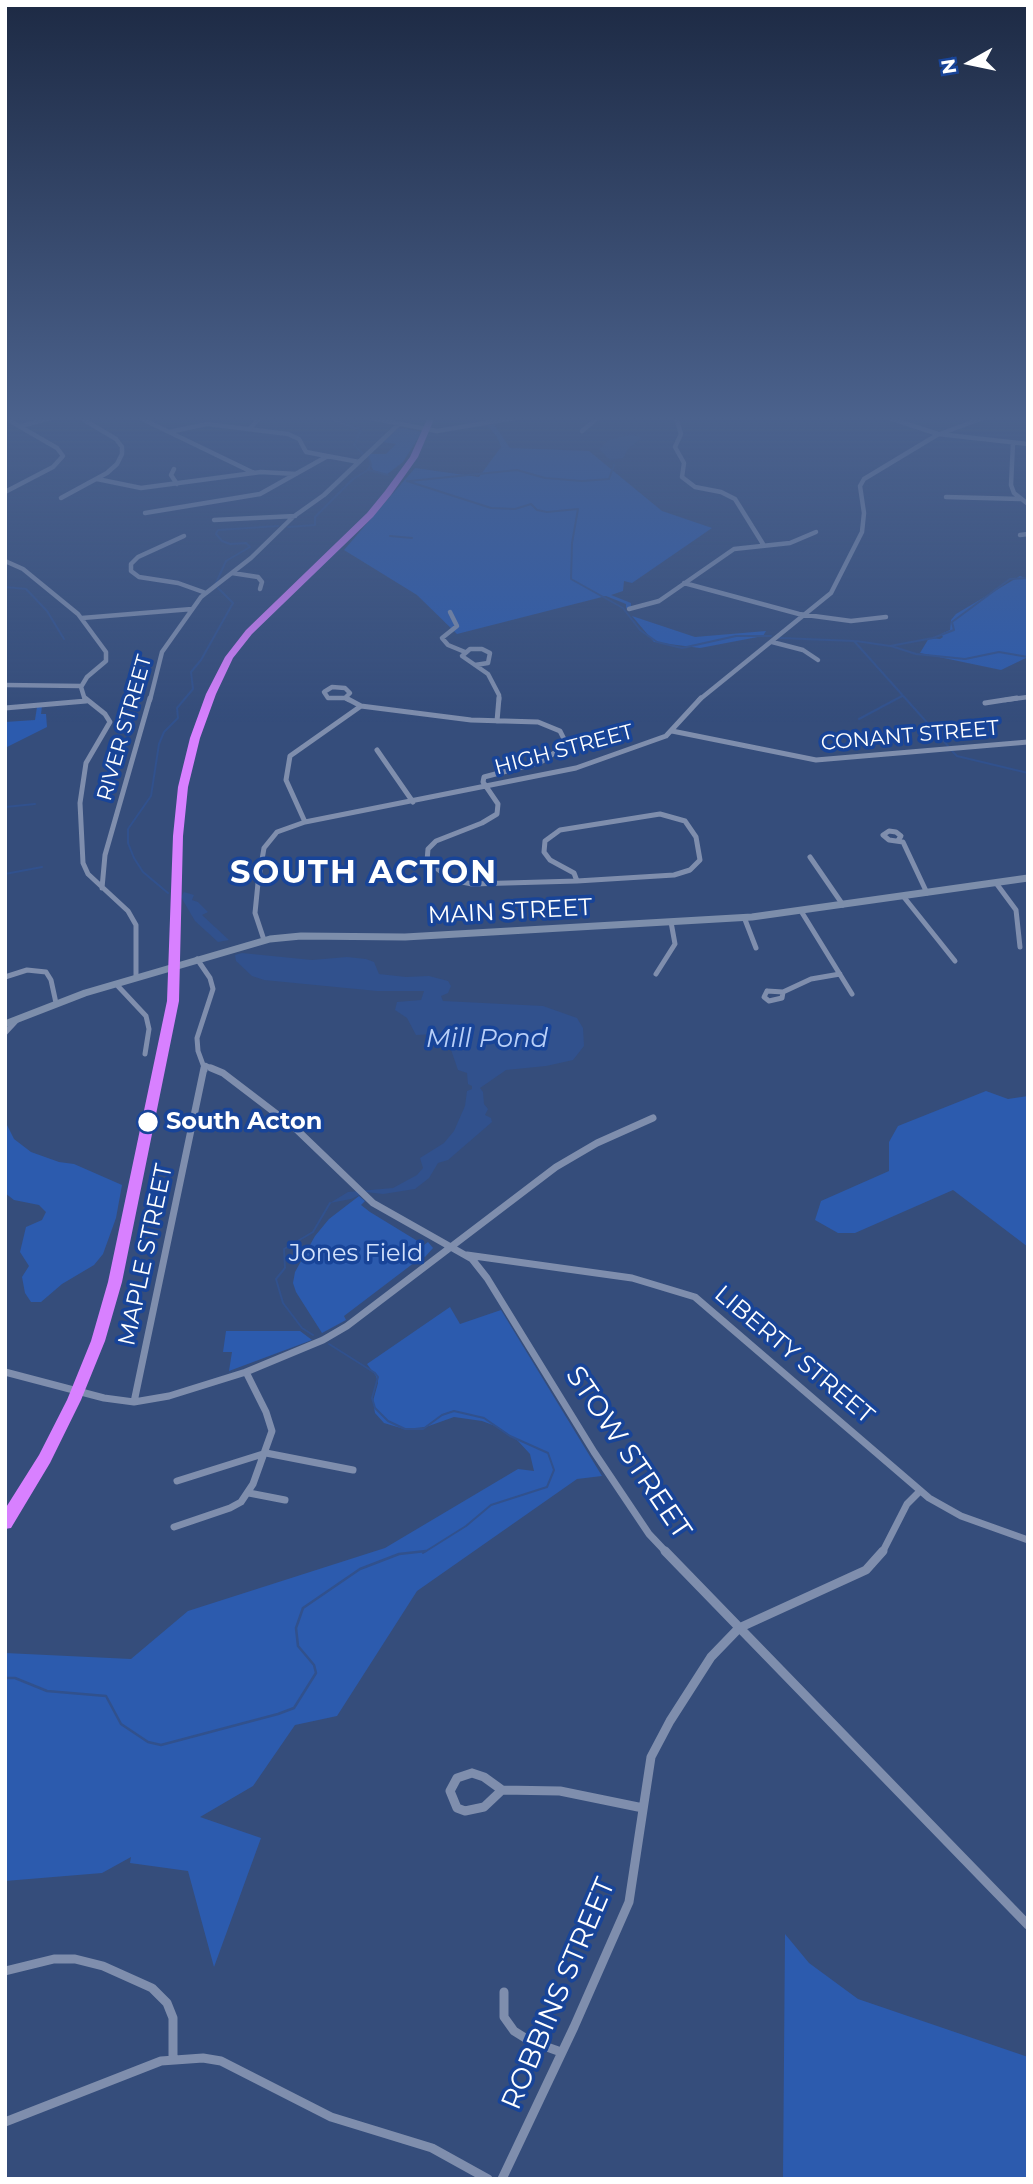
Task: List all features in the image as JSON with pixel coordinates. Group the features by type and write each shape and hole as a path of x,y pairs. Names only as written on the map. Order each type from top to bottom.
{"main road":[{"name":"MAIN STREET","path":"5,1024 56,1003 136,977 264,940 297,936 405,937 744,918 1028,878"}],"street":[{"path":"214,520 236,519"},
{"name":"RIVER STREET","path":"102,888 105,857 143,728 159,657 206,593 292,519"},
{"path":"747,519 763,544"},
{"name":"HIGH STREET","path":"264,940 255,907 264,848 277,832 305,822 576,768 647,744 673,731 702,697 831,593 857,546 863,519"},
{"path":"629,609 655,603 727,553 743,547 790,542 816,532"},
{"path":"1020,535 1028,534"},
{"path":"184,536 138,558 131,564 131,571 139,577 178,583 206,593"},
{"path":"5,561 23,569 82,618 104,648 107,657 81,686 81,693 86,701 107,715 110,722 88,758 80,803 83,865 90,877 128,911 136,925 136,977"},
{"path":"232,573 258,577 262,583 260,589"},
{"path":"684,583 710,592 806,615 861,621 886,617"},
{"path":"82,618 192,609"},
{"path":"450,612 457,626 442,638 448,645 466,652 486,650 490,653 488,674 499,695 497,721"},
{"path":"772,642 803,650 818,660"},
{"path":"466,652 463,658 488,674"},
{"path":"475,665 488,663"},
{"path":"5,685 81,686"},
{"path":"345,698 350,693 345,688 330,688 324,692 330,699 345,698 361,706 463,719 533,721 550,725 561,733 564,744 555,754 541,762 485,776 483,780 498,804 497,814 482,824 431,845 426,853 430,865 446,877 464,883 577,881 685,872 700,860 696,837 685,821 660,814 560,830 547,838 544,852 550,860 574,873 577,881"},
{"path":"985,703 1028,697"},
{"path":"5,708 86,701"},
{"path":"305,822 286,780 290,755 361,706"},
{"name":"CONANT STREET","path":"673,731 816,760 1028,742"},
{"path":"377,750 402,790 413,802"},
{"path":"899,839 928,892"},
{"path":"810,856 843,905"},
{"path":"996,883 1016,910 1020,947"},
{"path":"904,896 946,953 956,961"},
{"path":"801,911 852,994"},
{"path":"744,918 756,948"},
{"path":"656,974 676,942 671,922"},
{"name":"MAPLE STREET","path":"134,1402 205,1065 198,1053 197,1038 212,989 210,978 197,959"},
{"path":"5,977 27,970 46,972 51,979 56,1003"},
{"path":"783,992 811,979 840,974"},
{"path":"116,984 146,1016 149,1029 145,1054"},
{"path":"5,1033 19,1018"},
{"name":"STOW STREET","path":"205,1065 223,1073 288,1123 364,1196 467,1255 488,1278 594,1452 642,1523 672,1559 1028,1925"},
{"path":"5,1372 104,1398 134,1402 167,1397 246,1372 323,1340 347,1326 579,1152 653,1118"},
{"name":"LIBERTY STREET","path":"467,1255 632,1278 705,1302 920,1491 961,1516 1028,1540"},
{"path":"174,1527 230,1508 249,1493 271,1439 271,1424 246,1372"},
{"path":"177,1481 266,1452 354,1470"},
{"name":"ROBBINS STREET","path":"502,2179 574,2027 629,1902 655,1748 710,1657 739,1628 866,1570 879,1559 906,1504 920,1491"},
{"path":"249,1493 285,1500"},
{"path":"502,1790 484,1807 474,1811 457,1808 450,1791 457,1778 478,1773 502,1790 559,1791 643,1808"},
{"path":"5,1971 33,1962 75,1959 103,1966 152,1989 167,2003 173,2018 173,2059"},
{"path":"504,1992 504,2017 514,2031 530,2041 561,2052"},
{"path":"5,2122 173,2059 186,2057 221,2061 331,2117 432,2148 488,2179"}],"green space":[{"path":"371,519 685,519 712,528 632,583 624,581 623,591 611,595 631,603 631,611 626,608 626,604 606,596 457,634 417,595 344,550"},
{"path":"1020,576 1028,579 1028,657 1001,670 920,653 929,638 940,639 943,637 941,634 950,630 951,620 956,614"},
{"path":"632,616 695,637 766,631 763,636 700,648 654,642"},
{"path":"42,706 41,714 46,714 47,727 5,748 5,722 35,720 37,707"},
{"path":"986,1091 1008,1099 1028,1096 1028,1247 953,1190 855,1233 838,1233 815,1220 821,1201 889,1171 889,1142 898,1126"},
{"path":"5,1121 14,1139 31,1152 59,1162 74,1164 122,1185 116,1218 103,1254 94,1265 62,1284 41,1302 31,1302 25,1293 22,1277 29,1266 20,1252 26,1227 42,1220 46,1212 39,1205 14,1200 5,1193"},
{"name":"Jones Field","path":"359,1196 365,1201 361,1205 370,1212 424,1245 428,1242 433,1248 425,1257 344,1316 346,1320 322,1333 296,1292 293,1283 295,1272 315,1236 329,1219"},
{"path":"450,1307 460,1324 501,1310 602,1476 577,1479 417,1591 337,1716 295,1725 253,1786 200,1817 261,1838 214,1967 188,1871 130,1863 131,1857 102,1873 5,1881 5,1653 131,1659 188,1611 385,1548 518,1469 534,1471 530,1454 518,1441 498,1427 482,1421 454,1417 426,1427 404,1429 384,1423 375,1413 373,1401 378,1383 367,1364"},
{"path":"226,1331 300,1331 312,1340 229,1371 232,1352 223,1352"},
{"path":"785,1934 809,1963 858,1999 1028,2057 1028,2179 783,2179"}],"water":[{"path":"184,892 194,895 192,900 208,912 202,915 229,940 218,942 195,921 181,897"},
{"name":"Mill Pond","path":"242,953 312,960 347,957 366,959 374,962 379,974 429,976 448,981 451,986 448,993 441,996 443,1001 543,1006 577,1018 583,1028 584,1046 573,1060 506,1070 480,1088 488,1109 485,1115 491,1118 492,1122 448,1160 438,1163 429,1178 415,1189 383,1194 366,1192 351,1199 330,1203 348,1192 393,1188 417,1175 423,1168 420,1158 444,1143 454,1131 465,1106 467,1091 472,1089 472,1086 468,1084 467,1073 458,1070 448,1041 435,1034 416,1035 407,1018 395,1010 397,1002 421,1000 424,991 377,991 264,980 252,976 236,961 235,955"}],"waterway":[{"path":"288,527 315,525 315,519"},
{"path":"576,519 572,543 571,579 623,608 640,630 657,642 682,648 736,636 771,636"},
{"path":"216,583 226,561 250,547 246,543 230,544 222,541 216,534 218,530 278,526"},
{"path":"390,536 412,538"},
{"path":"856,641 890,646 933,638 954,630 952,622 1010,579 1028,578"},
{"path":"5,587 26,589 47,611 64,639"},
{"path":"168,893 143,872 134,858 128,843 128,829 151,796 159,744 164,732 178,718 177,708 193,689 191,672 201,660 233,603 218,588"},
{"path":"780,638 854,641 948,746"},
{"path":"891,646 916,654 965,659 999,652 1028,657"},
{"path":"859,719 902,696"},
{"path":"952,751 957,756 1028,773"},
{"path":"5,807 35,804"},
{"path":"5,874 42,867"},
{"path":"313,1335 302,1328 283,1303 276,1279 285,1268 284,1249 313,1232 330,1203"},
{"path":"329,1344 375,1373 378,1377 372,1398 375,1408 388,1421 405,1429 423,1429 442,1415 454,1411 484,1418 510,1436 548,1453 554,1470 547,1487 491,1505 466,1526 423,1553"},
{"path":"5,1678 15,1678 47,1691 106,1696 121,1724 148,1742 161,1745 278,1714 294,1708 316,1673 314,1665 298,1646 296,1628 303,1608 360,1569 399,1554 426,1551"}],"transit line":[{"path":"5,1523 45,1459 74,1400 98,1341 115,1282 173,1001 178,836 183,787 195,738 211,694 229,657 249,632 366,519"}],"place":[{"name":"South Acton","path":"148,1122"}],"district":[{"name":"SOUTH ACTON","path":"364,874"}]}
